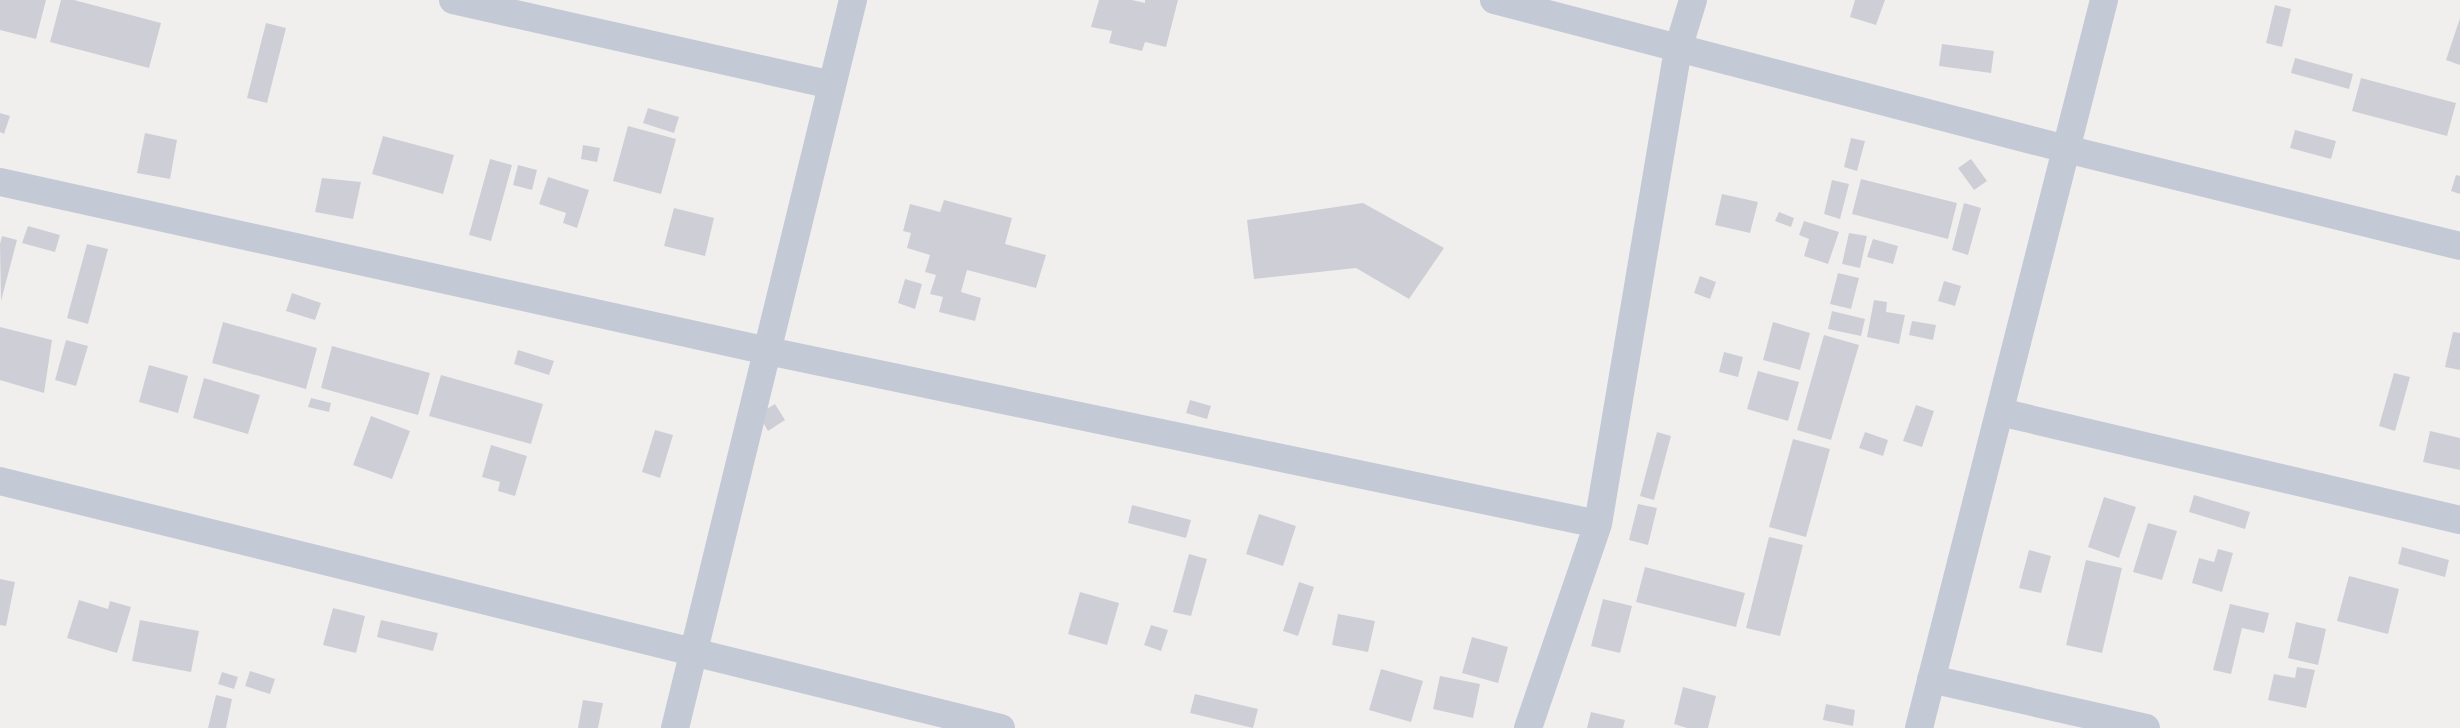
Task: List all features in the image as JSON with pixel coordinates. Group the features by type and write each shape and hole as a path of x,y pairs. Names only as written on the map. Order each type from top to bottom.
{"street":[{"path":"453,0 832,85"},
{"path":"675,728 853,0"},
{"path":"1494,0 2066,150 2460,246"},
{"path":"1528,728 1598,524 1678,49 1693,0"},
{"path":"1919,728 2104,0"},
{"path":"0,182 768,351 1598,524"},
{"path":"2000,412 2460,520"},
{"path":"0,481 1001,728"},
{"path":"1931,679 2146,728"}],"building":[{"path":"0,0 46,0 36,39 0,30"},
{"path":"61,0 74,0 161,23 149,68 50,42"},
{"path":"1099,0 1132,0 1145,3 1145,0 1178,0 1166,47 1145,42 1142,51 1109,43 1112,31 1091,27"},
{"path":"1855,0 1885,0 1876,25 1850,17"},
{"path":"2275,5 2291,9 2282,47 2266,43"},
{"path":"2460,18 2460,65 2446,60"},
{"path":"266,23 286,28 267,103 247,98"},
{"path":"1942,44 1994,51 1991,73 1939,66"},
{"path":"2295,58 2353,74 2349,89 2291,73"},
{"path":"2361,78 2456,103 2447,136 2352,111"},
{"path":"648,108 679,117 674,133 643,123"},
{"path":"0,113 10,116 4,134 0,132"},
{"path":"628,126 676,139 661,194 613,181"},
{"path":"2295,130 2336,141 2331,159 2290,148"},
{"path":"145,133 177,140 170,179 137,173"},
{"path":"383,136 454,155 443,194 372,174"},
{"path":"1851,138 1865,141 1857,171 1844,167"},
{"path":"583,145 600,148 597,162 581,159"},
{"path":"490,159 512,165 491,241 469,235"},
{"path":"1971,159 1987,181 1974,190 1958,168"},
{"path":"518,165 537,170 532,190 513,185"},
{"path":"2456,175 2460,176 2460,194 2451,191"},
{"path":"548,177 589,190 577,228 563,223 566,213 539,204"},
{"path":"322,178 361,182 353,219 315,212"},
{"path":"1861,179 1957,203 1948,239 1852,214"},
{"path":"1832,180 1849,184 1840,219 1824,214"},
{"path":"1722,194 1758,202 1750,233 1715,225"},
{"path":"944,200 1012,218 1005,244 1046,255 1036,288 967,270 961,292 981,298 975,321 939,312 943,297 930,294 936,275 925,272 930,255 907,248 911,233 903,231 910,204 940,212"},
{"path":"1363,203 1444,248 1409,299 1356,268 1254,279 1247,220"},
{"path":"1964,203 1981,208 1968,255 1952,250"},
{"path":"674,208 714,218 705,256 664,246"},
{"path":"1779,212 1794,218 1791,227 1775,221"},
{"path":"1804,221 1839,232 1828,264 1804,256 1809,239 1799,235"},
{"path":"28,226 60,235 55,252 22,243"},
{"path":"1849,233 1867,236 1860,268 1842,264"},
{"path":"2,236 17,240 1,301 0,244"},
{"path":"1873,239 1898,246 1893,264 1867,257"},
{"path":"87,244 108,249 88,324 67,318"},
{"path":"1838,273 1859,278 1851,309 1830,304"},
{"path":"1700,276 1716,282 1710,299 1694,293"},
{"path":"905,279 922,284 915,309 898,303"},
{"path":"1944,281 1961,286 1955,306 1938,301"},
{"path":"292,293 321,303 315,320 286,311"},
{"path":"1874,300 1887,302 1886,312 1905,315 1899,344 1867,337"},
{"path":"1832,311 1865,319 1861,336 1828,329"},
{"path":"1912,321 1936,325 1933,340 1909,335"},
{"path":"223,322 317,348 306,389 212,363"},
{"path":"1773,322 1810,333 1800,370 1763,360"},
{"path":"0,327 52,340 44,393 0,380"},
{"path":"2453,332 2460,333 2460,370 2445,367"},
{"path":"1824,335 1859,345 1831,440 1797,430"},
{"path":"66,340 88,346 76,386 55,380"},
{"path":"332,346 430,373 418,415 321,388"},
{"path":"518,350 554,361 549,375 514,364"},
{"path":"1724,352 1743,357 1738,377 1719,372"},
{"path":"149,365 188,376 178,413 139,402"},
{"path":"1758,371 1799,382 1788,421 1747,409"},
{"path":"2394,373 2410,377 2395,431 2379,426"},
{"path":"441,375 543,404 531,444 429,416"},
{"path":"204,378 260,395 248,434 193,418"},
{"path":"311,398 331,403 329,412 308,407"},
{"path":"1190,400 1211,406 1207,419 1186,413"},
{"path":"775,404 785,420 768,431 758,414"},
{"path":"1916,405 1934,411 1922,447 1903,441"},
{"path":"371,416 410,431 392,479 353,465"},
{"path":"655,430 673,435 660,478 642,472"},
{"path":"2430,431 2460,438 2460,470 2423,462"},
{"path":"1657,432 1671,436 1654,500 1640,496"},
{"path":"1865,432 1888,440 1883,456 1859,448"},
{"path":"1793,439 1830,449 1806,537 1769,527"},
{"path":"491,445 527,456 515,496 498,491 500,482 482,477"},
{"path":"2194,495 2250,512 2245,529 2189,512"},
{"path":"2104,497 2136,507 2119,558 2088,547"},
{"path":"1638,504 1657,508 1648,545 1629,540"},
{"path":"1132,505 1191,520 1186,538 1128,523"},
{"path":"1259,514 1296,526 1283,566 1246,554"},
{"path":"2148,523 2177,531 2162,580 2133,572"},
{"path":"1769,537 1803,545 1780,636 1746,628"},
{"path":"2402,547 2449,560 2445,577 2398,564"},
{"path":"2218,549 2233,553 2222,592 2192,583 2199,558 2214,562"},
{"path":"2029,550 2051,556 2041,593 2019,588"},
{"path":"1189,554 1207,559 1191,616 1173,612"},
{"path":"2086,560 2122,568 2102,653 2066,645"},
{"path":"1645,567 1745,593 1736,627 1636,602"},
{"path":"2349,576 2399,589 2388,634 2337,621"},
{"path":"0,579 15,582 6,626 0,625"},
{"path":"1299,582 1314,587 1298,636 1283,631"},
{"path":"1080,592 1119,603 1107,645 1068,634"},
{"path":"1603,599 1632,606 1620,653 1591,646"},
{"path":"79,600 108,609 110,601 131,607 117,653 67,638"},
{"path":"2230,604 2269,613 2264,633 2242,628 2231,674 2213,670"},
{"path":"333,608 365,616 356,653 323,645"},
{"path":"1338,614 1375,621 1368,652 1332,645"},
{"path":"140,620 199,631 191,672 132,661"},
{"path":"381,620 438,633 433,651 377,637"},
{"path":"2296,622 2326,629 2318,665 2288,658"},
{"path":"1151,625 1168,630 1161,651 1144,645"},
{"path":"1472,637 1508,647 1498,683 1462,673"},
{"path":"2297,667 2315,670 2306,708 2268,700 2274,674 2295,678"},
{"path":"1381,669 1423,681 1411,722 1369,710"},
{"path":"250,671 275,679 270,694 245,686"},
{"path":"222,672 238,677 234,689 218,684"},
{"path":"1440,676 1480,684 1473,718 1433,709"},
{"path":"1683,687 1716,696 1708,728 1687,728 1674,724"},
{"path":"1195,694 1258,709 1253,728 1190,713"},
{"path":"216,695 232,699 226,728 208,728"},
{"path":"583,700 603,703 598,728 578,728"},
{"path":"1826,704 1855,710 1853,726 1823,720"},
{"path":"1591,712 1625,720 1623,728 1587,728"}]}
